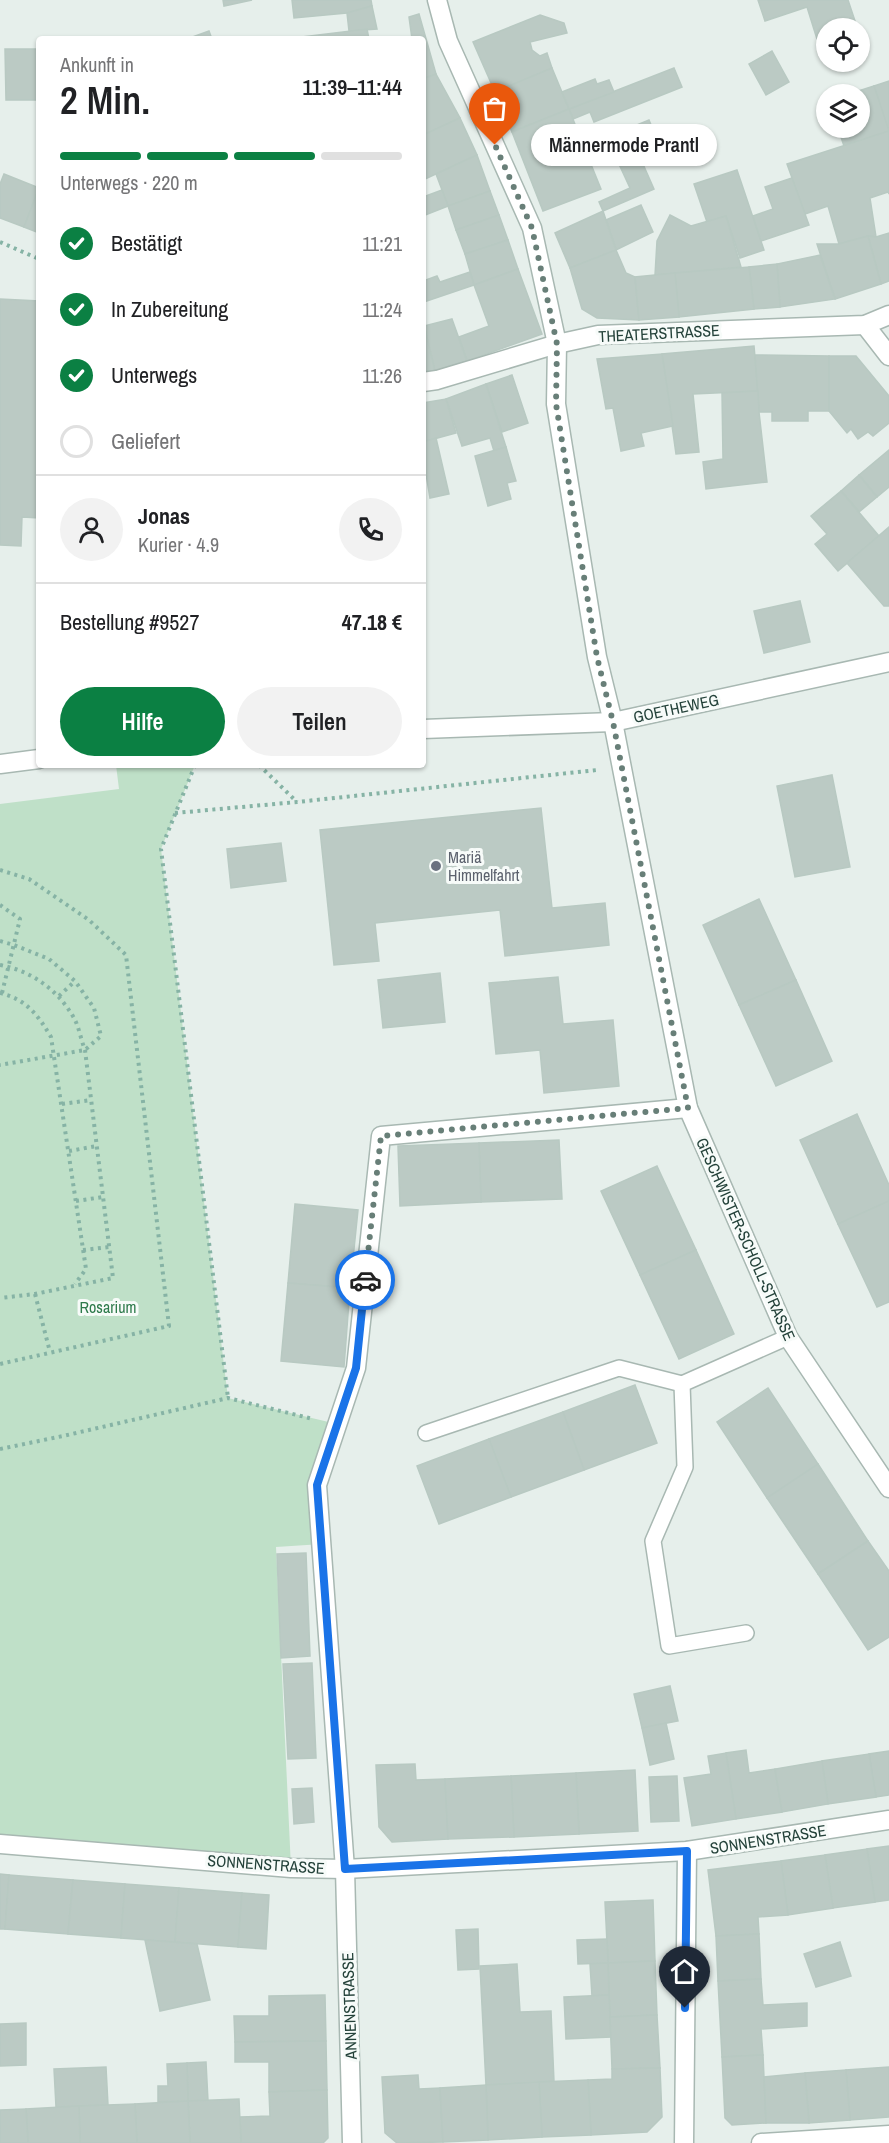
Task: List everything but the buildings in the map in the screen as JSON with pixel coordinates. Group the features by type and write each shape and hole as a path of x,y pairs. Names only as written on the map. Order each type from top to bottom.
{"street":[{"name":"GESCHWISTER-SCHOLL-STRASSE","path":"436,0 448,41 532,228 557,344 556,404 597,657 613,722 688,1108 788,1336 889,1488"},
{"path":"889,315 865,325 889,356"},
{"name":"THEATERSTRASSE","path":"426,382 557,344 598,335 865,325"},
{"name":"GOETHEWEG","path":"426,729 613,722 889,662"},
{"path":"0,764 36,759"},
{"path":"345,1869 317,1485 356,1368 381,1136 688,1108"},
{"name":"SONNENSTRASSE","path":"0,1844 291,1868 345,1869 687,1851 889,1820"},
{"path":"684,2143 687,1851"},
{"name":"ANNENSTRASSE","path":"345,1869 352,2143"},
{"path":"761,2143 889,2135"}],"lane":[{"path":"426,1433 619,1368 682,1384 788,1336"},
{"path":"682,1384 685,1467 653,1541 669,1646 746,1633"}],"path":[{"path":"0,242 36,258"},
{"path":"194,768 161,849 228,1398"},
{"path":"262,768 297,802"},
{"path":"176,813 621,768"},
{"path":"0,870 29,879 89,920 126,955 169,1326 0,1364"},
{"path":"0,905 20,919 1,993 18,1000 38,1014 51,1037 55,1055 86,1269 75,1285"},
{"path":"0,941 49,959 75,981 94,1008 101,1036 85,1050 0,1065"},
{"path":"0,965 37,978 59,996 75,1020 85,1050 113,1278 35,1294 0,1298"},
{"path":"59,996 75,981"},
{"path":"62,1104 91,1100"},
{"path":"69,1151 97,1146"},
{"path":"76,1201 103,1197"},
{"path":"82,1250 109,1246"},
{"path":"35,1294 50,1352"},
{"path":"0,1449 228,1398 337,1425"}],"green space":[{"name":"Rosarium","path":"116,768 194,768 161,849 228,1398 337,1424 317,1485 322,1544 276,1547 291,1868 0,1844 0,804 119,789"}],"way so far":[{"path":"365,1280 381,1136 688,1108 613,722 597,657 556,404 557,344 532,228 495,145"}],"place":[{"name":"Männermode Prantl","path":"495,145"},
{"name":"Mariä Himmelfahrt","path":"436,866"}],"route":[{"path":"365,1280 356,1368 317,1485 345,1869 687,1851 685,2008"}]}
